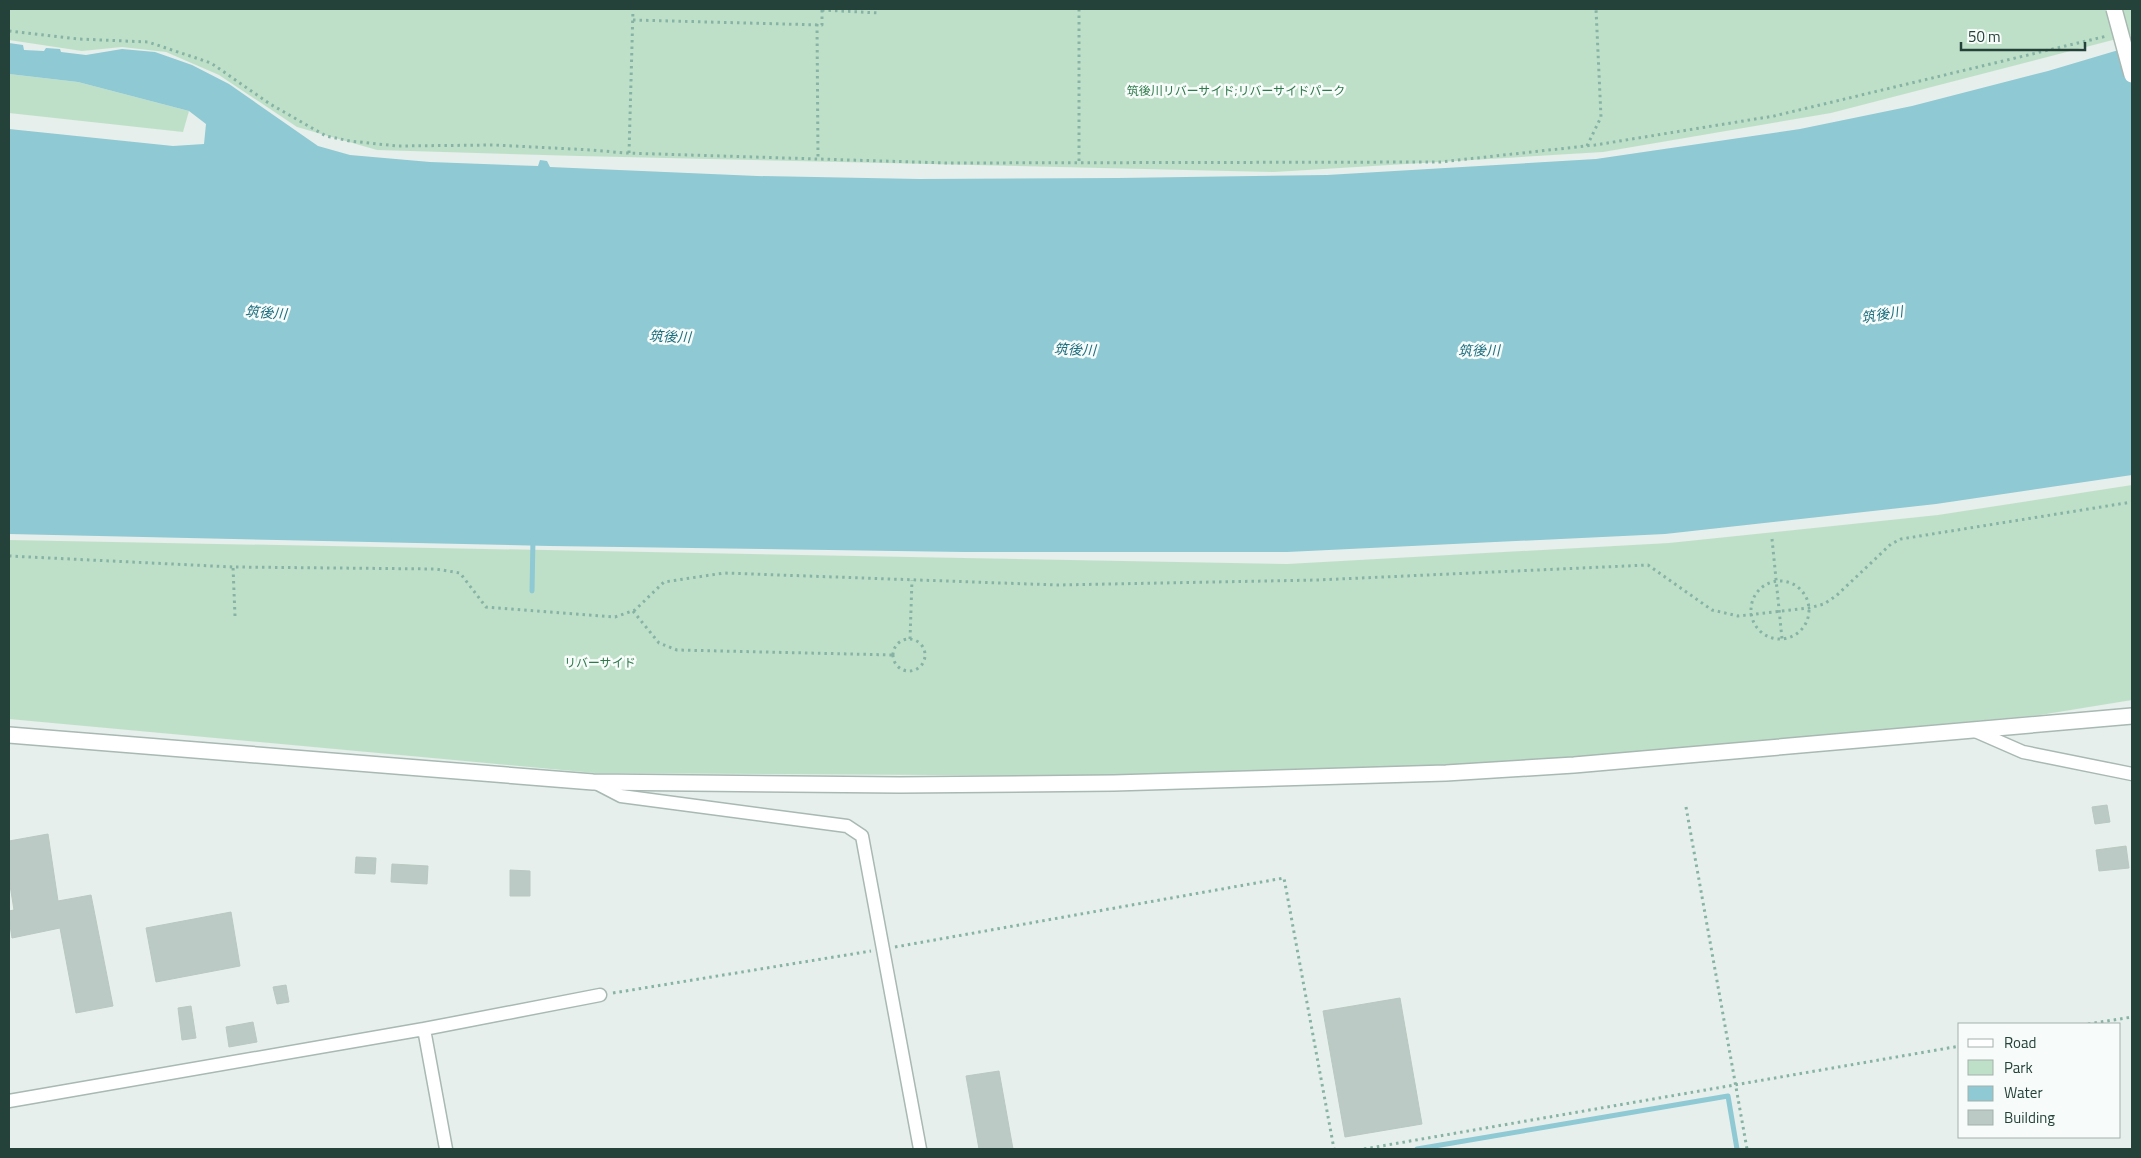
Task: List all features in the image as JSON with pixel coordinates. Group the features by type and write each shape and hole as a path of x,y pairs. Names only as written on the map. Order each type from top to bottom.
{"street":[{"path":"2114,9 2132,76"},
{"path":"9,735 593,782 900,785 1114,783 1446,773 1574,765 2132,716"},
{"path":"1975,731 2022,752 2132,774"},
{"path":"593,782 621,796 847,826 862,836 920,1149"},
{"path":"9,1101 424,1029 600,995"},
{"path":"424,1029 446,1149"}],"path":[{"path":"629,153 633,9"},
{"path":"633,20 822,25 822,9 879,13"},
{"path":"1079,9 1079,162"},
{"path":"1587,146 1601,117 1596,9"},
{"path":"817,24 818,159"},
{"path":"9,31 79,39 148,42 211,63 278,109 326,136 350,141 397,146 494,146 629,153 947,163 1440,162 1587,146 1774,116 2114,34"},
{"path":"9,556 233,567 436,569 460,573 486,607 615,617 633,611 664,582 724,573 1057,585 1308,580 1648,565 1712,610 1738,616 1808,608 1824,604 1836,596 1891,544 1901,539 2132,502"},
{"path":"1772,539 1782,639"},
{"path":"233,567 235,616"},
{"path":"910,639 912,580"},
{"path":"1776,582 1786,582 1795,586 1806,600 1808,608 1807,618 1803,627 1796,634 1782,639 1768,637 1760,631 1754,623 1751,614 1751,605 1755,596 1768,584 1776,582"},
{"path":"633,611 660,643 677,650 894,655"},
{"path":"910,639 923,647 925,656 921,666 912,670 902,669 895,662 894,655 896,646 910,639"},
{"path":"1686,807 1747,1149"},
{"path":"600,995 883,949 1284,878 1334,1149"},
{"path":"2094,1023 2132,1017"},
{"path":"1364,1149 1958,1046"}],"green space":[{"name":"筑後川リバーサイド;リバーサイドパーク","path":"9,9 2132,9 2132,35 1831,113 1603,152 1274,172 377,150 297,127 219,75 166,52 122,47 82,51 9,40"},
{"path":"9,74 78,82 189,111 183,132 9,113"},
{"name":"リバーサイド","path":"2132,485 2132,700 2040,715 1532,762 1089,776 595,773 9,719 9,540 1287,564 1669,543 1938,515"}],"water":[{"name":"筑後川","path":"9,43 23,45 24,50 44,51 46,48 60,49 61,52 86,55 122,49 155,52 192,65 229,84 318,146 350,155 430,162 538,166 540,160 547,161 550,167 757,176 919,179 1327,175 1596,159 1800,129 1912,106 2048,71 2132,46 2132,475 1936,504 1665,534 1287,552 964,552 550,546 9,534 9,129 173,146 204,144 206,124 189,111 78,82 9,74"}],"building":[{"path":"2107,805 2110,822 2095,824 2092,807"},
{"path":"48,834 58,901 91,895 113,1006 76,1013 60,928 12,938 9,911 14,910 9,879 9,841"},
{"path":"2126,846 2129,868 2099,871 2096,850"},
{"path":"356,857 376,858 375,874 355,873"},
{"path":"392,864 428,866 427,884 391,882"},
{"path":"510,870 530,871 530,896 510,896"},
{"path":"231,912 240,966 156,982 146,928"},
{"path":"286,985 289,1002 277,1004 273,987"},
{"path":"1400,998 1422,1124 1345,1137 1323,1011"},
{"path":"191,1006 196,1038 182,1040 178,1008"},
{"path":"253,1022 257,1042 229,1047 226,1027"},
{"path":"999,1071 1013,1149 979,1149 966,1076"}],"waterway":[{"path":"532,591 533,539"},
{"path":"1417,1149 1728,1096 1737,1149"}]}
